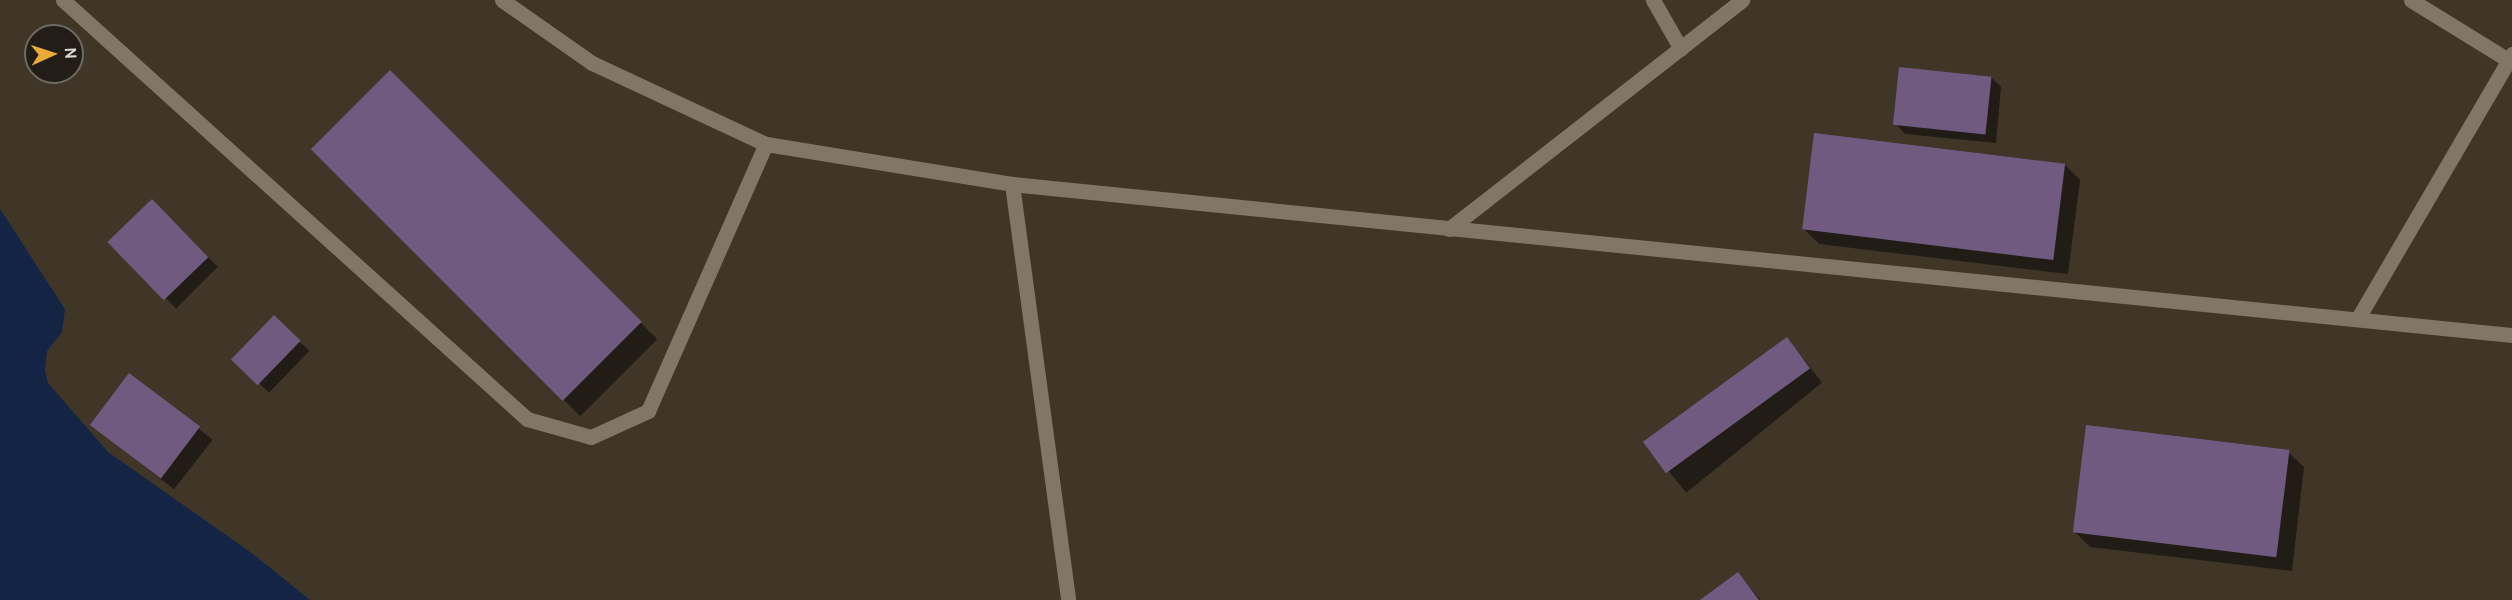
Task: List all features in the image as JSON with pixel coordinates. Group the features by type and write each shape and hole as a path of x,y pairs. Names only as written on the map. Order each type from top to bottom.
{"street":[{"path":"63,0 527,419 591,437 648,411 766,144"},
{"path":"502,0 592,63 766,144 1012,184 2512,335"},
{"path":"1653,0 1681,50"},
{"path":"1449,229 1681,50 1742,0"},
{"path":"2358,318 2510,57 2411,0"},
{"path":"1012,184 1068,600"}],"water":[{"path":"0,209 65,309 62,332 47,351 45,371 48,383 108,452 253,554 310,600 0,600"}],"building":[{"path":"1899,67 1991,77 1985,134 1893,125"},
{"path":"390,70 642,322 563,401 311,149"},
{"path":"1814,133 2065,164 2053,260 1802,229"},
{"path":"152,199 208,257 164,300 107,242"},
{"path":"274,315 301,341 258,385 231,360"},
{"path":"1787,337 1810,369 1666,473 1643,442"},
{"path":"129,373 200,427 161,478 90,425"},
{"path":"2086,425 2289,450 2276,557 2073,532"},
{"path":"1738,572 1759,600 1700,600"}]}
